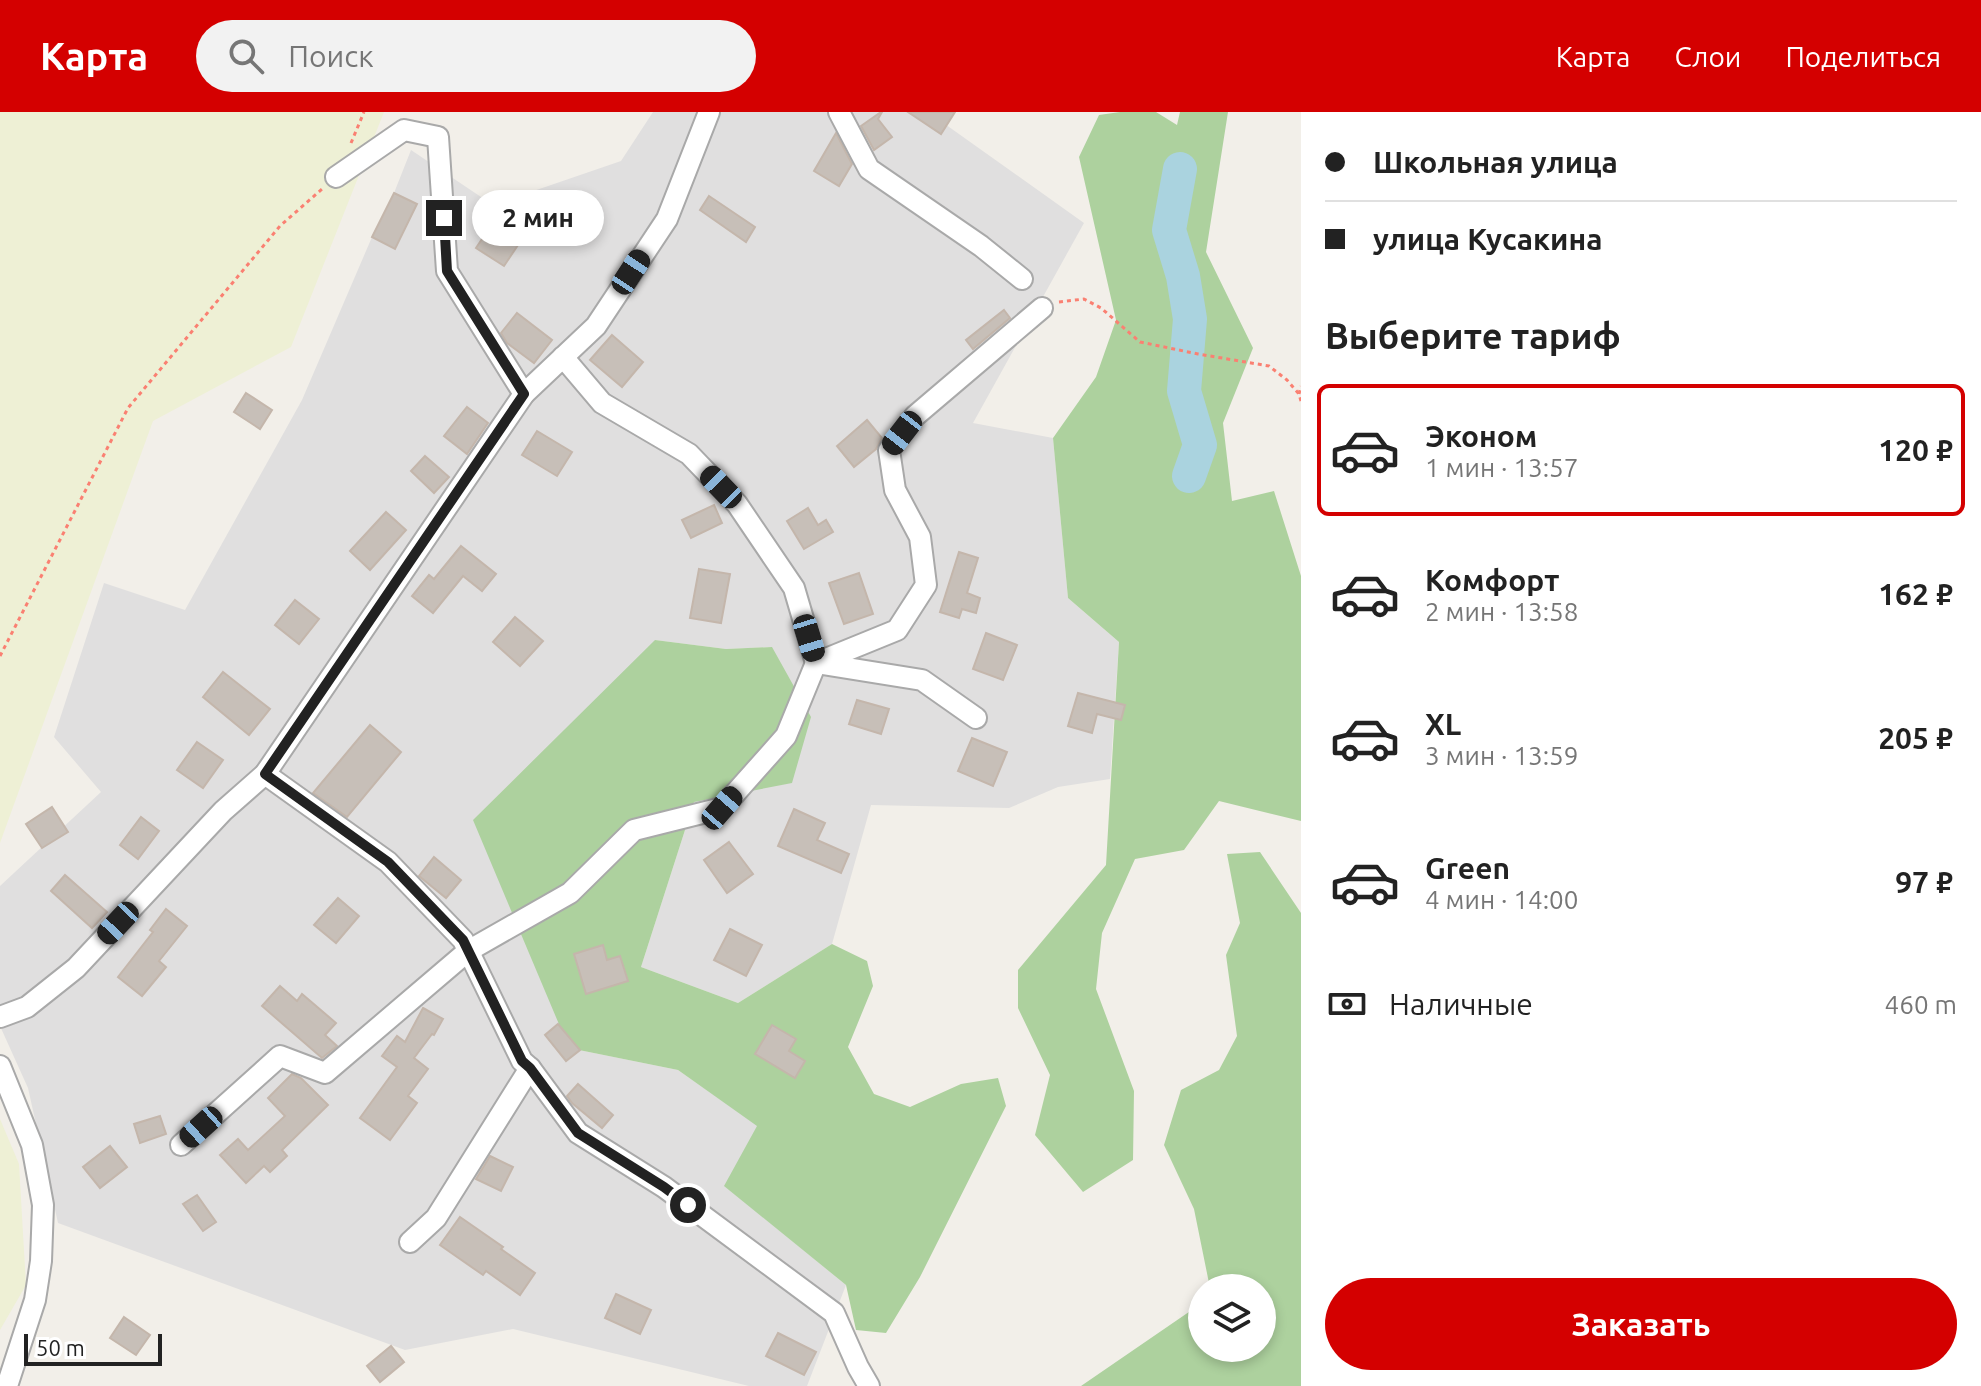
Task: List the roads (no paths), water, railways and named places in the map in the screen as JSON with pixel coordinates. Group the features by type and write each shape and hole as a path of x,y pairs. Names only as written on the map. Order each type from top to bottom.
{"street":[{"path":"0,1017 27,1007 76,968 223,811 265,774 524,394 596,326 667,219 709,112"},
{"path":"839,112 869,169 981,246 1022,279"},
{"path":"336,177 404,130 438,137 447,271 524,394"},
{"path":"816,663 897,630 926,585 920,537 895,490 889,450 915,416 1042,308"},
{"path":"181,1145 280,1056 325,1073 468,951 570,893 634,830 722,808 786,736 816,663 794,588 737,504 689,454 602,403 563,357"},
{"path":"816,663 922,680 976,718"},
{"path":"265,774 388,862 463,940 522,1061 578,1133 664,1187 834,1313 869,1386"},
{"path":"0,1066 32,1145 43,1205 41,1261 35,1300 7,1386"},
{"path":"410,1242 436,1218 530,1068"}],"waterway":[{"path":"1180,169 1169,230 1183,276 1190,319 1184,391 1200,445 1189,476"}]}
